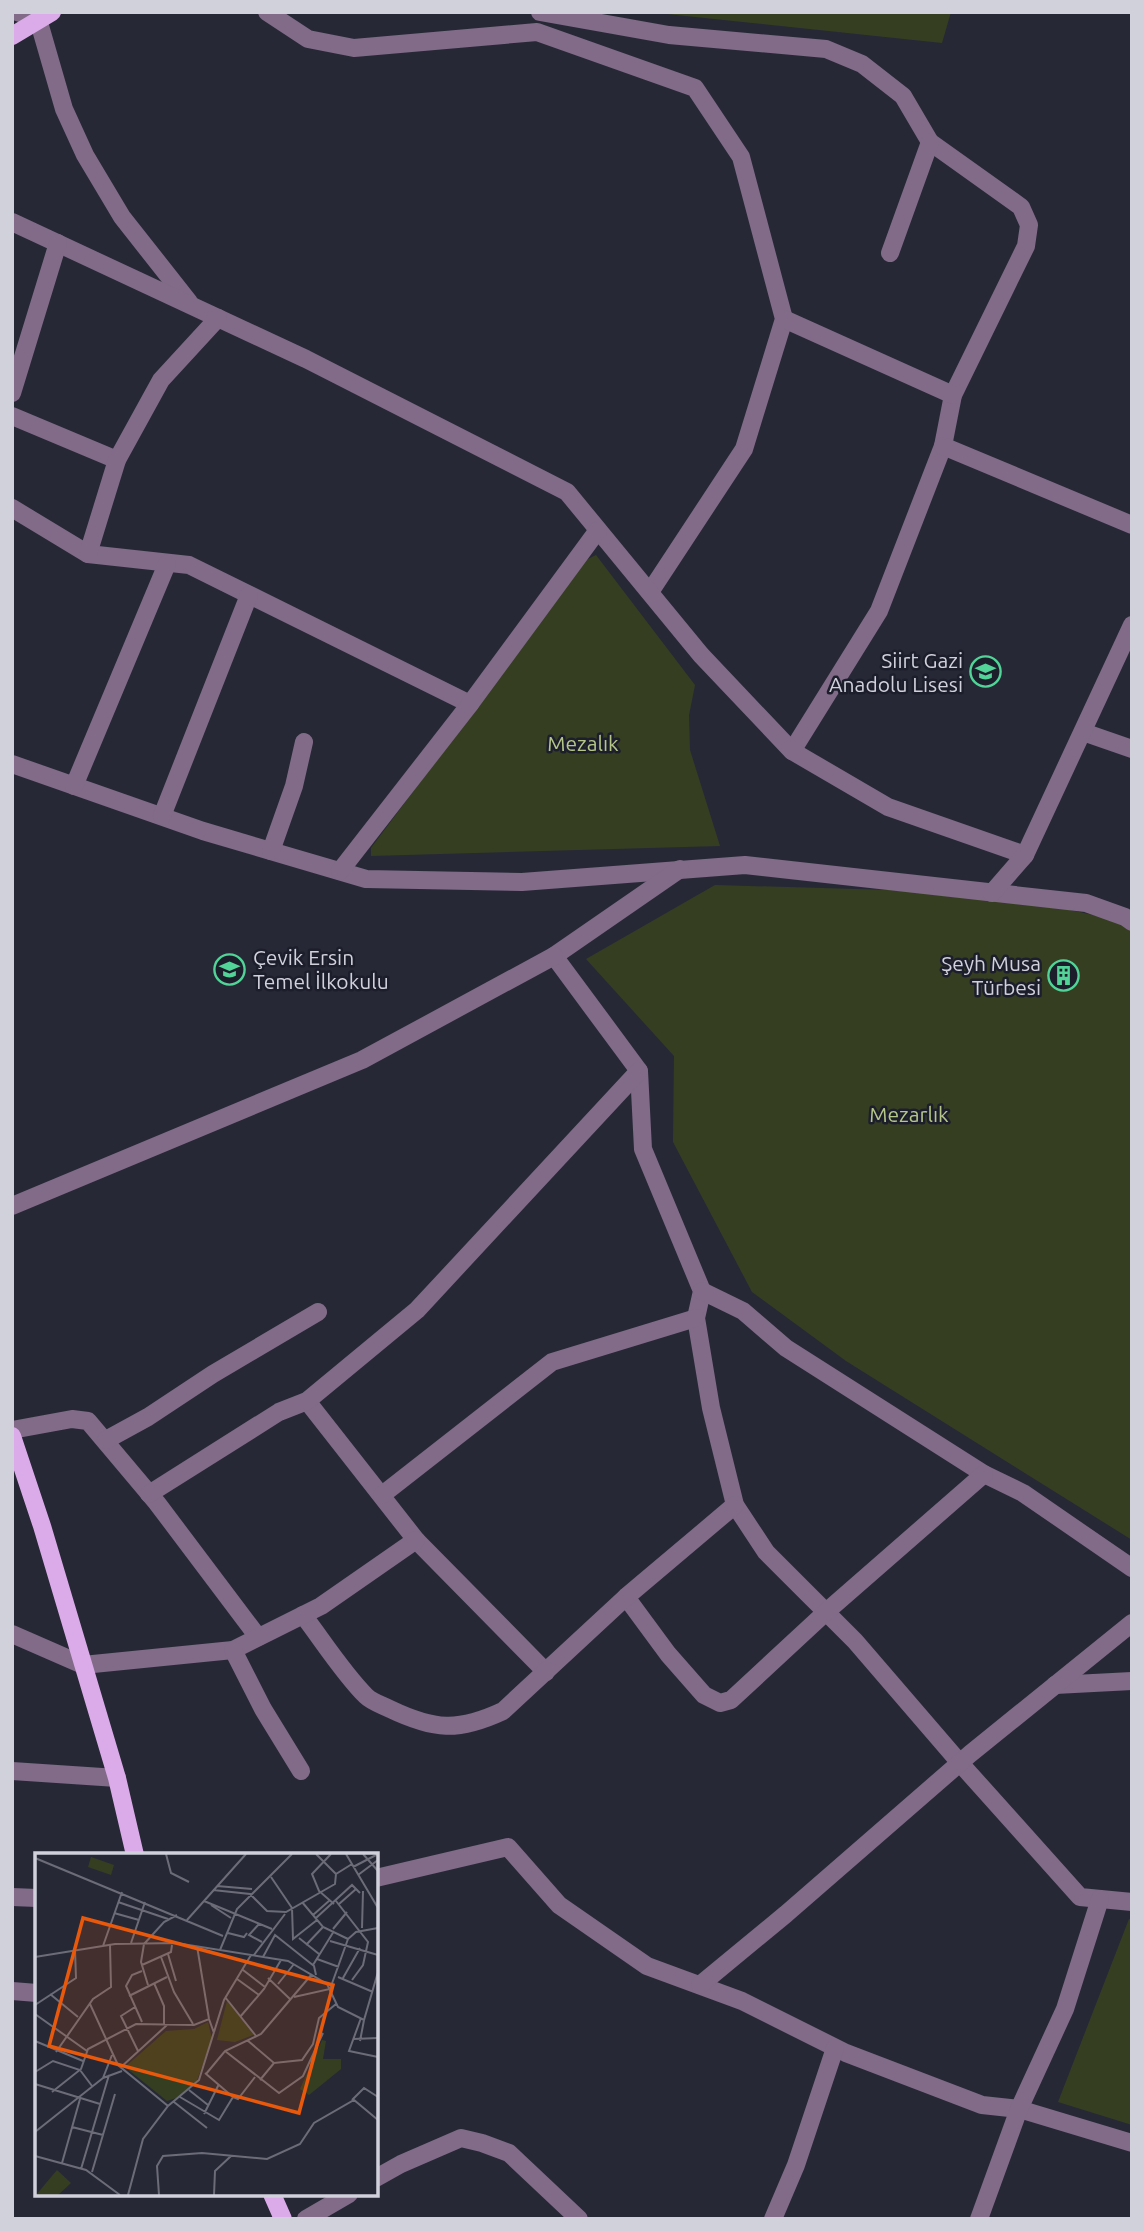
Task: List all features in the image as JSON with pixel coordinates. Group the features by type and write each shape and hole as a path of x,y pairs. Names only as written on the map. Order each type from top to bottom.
{"main road":[{"path":"12,36 45,16"},
{"path":"12,1436 117,1778 135,1853"},
{"path":"273,2196 283,2219"}],"street":[{"path":"17,12 45,16 64,109 85,155 122,217 193,307"},
{"path":"267,12 308,39 354,48 537,32 695,88 741,157 784,319 744,449 650,592"},
{"path":"540,12 669,35 825,49 862,64 903,96 930,142 1021,207 1028,225 1026,246 953,395 943,446 879,611 792,751"},
{"path":"890,253 930,142"},
{"path":"12,222 306,359 567,492 702,654 792,751 888,807 1025,855"},
{"path":"12,393 58,243"},
{"path":"88,554 117,460 161,380 218,318"},
{"path":"784,319 953,395"},
{"path":"12,416 117,460"},
{"path":"943,446 1132,526"},
{"path":"12,508 88,554 189,565 470,704"},
{"path":"340,872 470,704 598,530"},
{"path":"74,786 167,564"},
{"path":"162,817 249,595"},
{"path":"992,892 1025,855 1132,625"},
{"path":"1083,732 1132,749"},
{"path":"271,851 294,786 304,742"},
{"path":"12,764 162,817 366,879 522,882 745,864 1086,903 1132,922"},
{"path":"12,1206 362,1060 554,956 680,869"},
{"path":"554,956 639,1071 643,1149 702,1291 696,1318 711,1408 735,1504 766,1552 855,1641 1080,1897 1132,1902"},
{"path":"149,1494 279,1412 307,1401 417,1310 639,1071"},
{"path":"702,1291 743,1311 786,1348 984,1474 1023,1493 1132,1568"},
{"path":"106,1440 318,1312"},
{"path":"382,1495 552,1362 696,1318"},
{"path":"307,1401 416,1540 545,1672"},
{"path":"12,1430 72,1419 88,1421 149,1494 258,1637"},
{"path":"626,1597 668,1654 704,1695 720,1703 730,1700 984,1474"},
{"path":"303,1615 368,1698 411,1720 441,1727 484,1720 503,1710 626,1597 735,1504"},
{"path":"12,1634 83,1665 233,1650 321,1606 416,1540"},
{"path":"700,1985 960,1763 1132,1623"},
{"path":"233,1650 262,1709 301,1771"},
{"path":"1055,1685 1132,1681"},
{"path":"12,1771 117,1778"},
{"path":"378,1878 508,1847 559,1905 647,1966 742,2001 835,2048 982,2105 1018,2109 1132,2143"},
{"path":"12,1897 35,1898"},
{"path":"979,2219 1018,2109 1065,2008 1100,1899"},
{"path":"12,1991 35,1993"},
{"path":"774,2219 796,2165 835,2048"},
{"path":"378,2177 461,2138 509,2153 579,2219"},
{"path":"306,2219 346,2196"}],"green space":[{"path":"648,12 951,12 942,43"},
{"name":"Mezalık","path":"596,555 695,685 689,715 690,750 720,846 371,856 371,848 586,560"},
{"name":"Mezarlık","path":"715,885 992,893 1116,920 1132,932 1132,1540 846,1361 752,1292 673,1142 674,1056 586,959"},
{"path":"1129,1919 1132,1920 1132,2125 1058,2102"}],"place":[{"name":"Siirt Gazi Anadolu Lisesi","path":"986,672"},
{"name":"Çevik Ersin Temel İlkokulu","path":"230,969"},
{"name":"Şeyh Musa Türbesi","path":"1064,975"}]}
